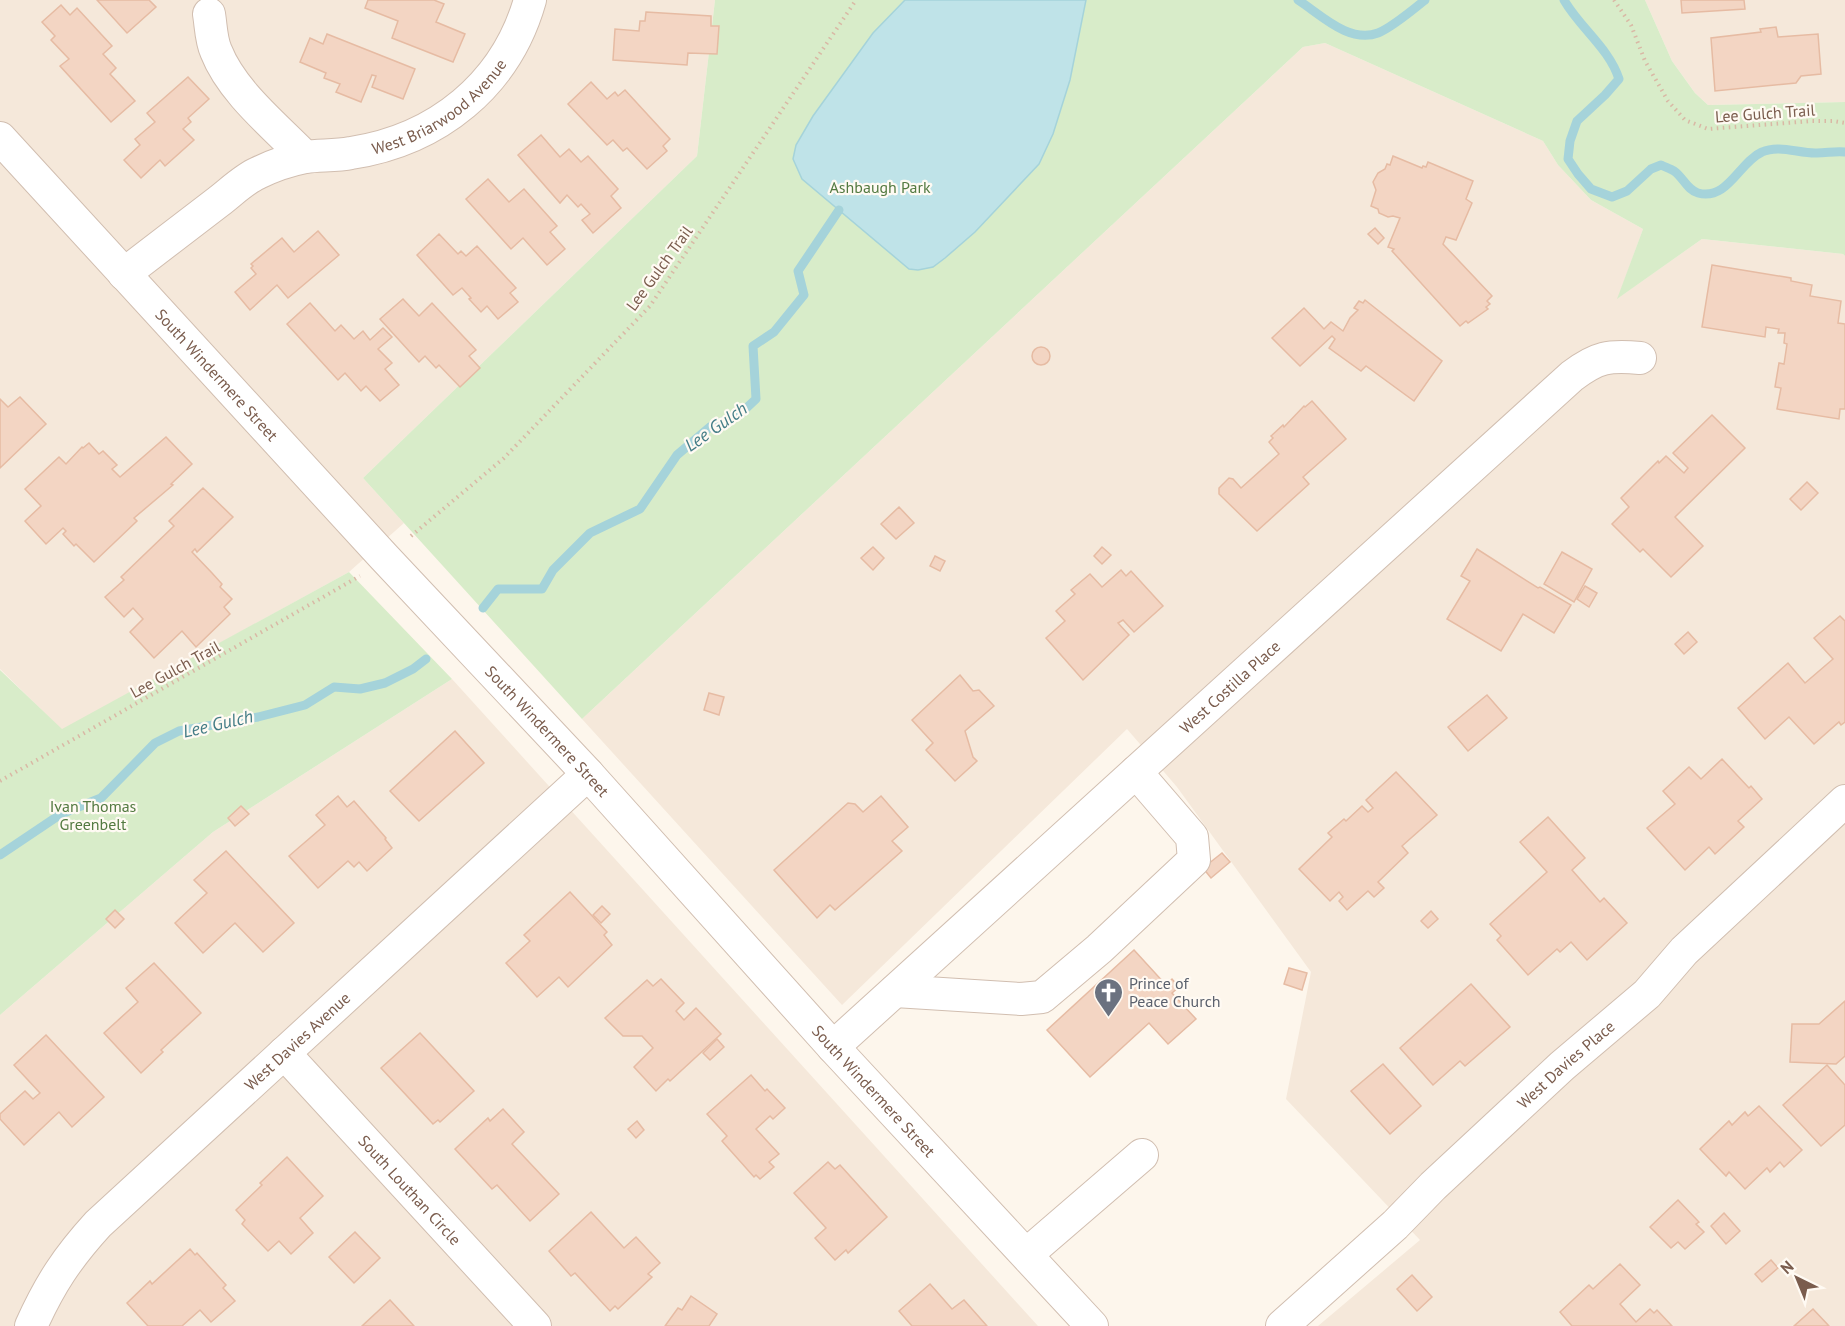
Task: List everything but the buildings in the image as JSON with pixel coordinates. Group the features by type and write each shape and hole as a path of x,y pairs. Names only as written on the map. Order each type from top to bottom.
{"street":[{"name":"West Briarwood Avenue","path":"124,274 256,173 305,157 350,153 380,147 414,136 436,125 465,104 492,75 512,45 530,0"},
{"path":"208,14 214,48 224,69 236,86 305,157"},
{"name":"South Windermere Street","path":"0,138 376,549 588,774 833,1047 1092,1326"},
{"name":"West Costilla Place","path":"833,1047 1572,376 1590,363 1615,355 1640,358"},
{"path":"895,991 1021,999 1042,997 1099,949 1194,860 1192,837 1136,772"},
{"name":"West Davies Avenue","path":"31,1326 54,1278 72,1253 98,1224 588,774"},
{"name":"West Davies Place","path":"1282,1326 1395,1225 1433,1186 1562,1066 1647,994 1684,951 1845,801"},
{"name":"South Louthan Circle","path":"284,1053 535,1326"},
{"path":"1027,1254 1142,1155"}],"path":[{"name":"Lee Gulch Trail","path":"411,536 504,458 650,306 856,0"},
{"name":"Lee Gulch Trail","path":"1614,0 1631,25 1645,61 1668,101 1685,120 1708,129 1833,121 1845,123"},
{"name":"Lee Gulch Trail","path":"0,781 360,576"}],"shaded area":[{"path":"0,0 715,0 697,156 363,478 404,523 349,572 62,730 0,669"},
{"path":"1645,0 1845,0 1845,102 1708,105 1695,93 1672,61"},
{"path":"1325,43 1543,141 1558,165 1591,200 1643,229 1618,298 1702,239 1845,256 1845,1326 1318,1326 1420,1240 1286,1099 1311,972 1177,787 1127,729 842,1005 582,719 1303,47"},
{"path":"452,679 1038,1326 0,1326 0,1015 213,832"}],"green space":[{"name":"Ashbaugh Park","path":"715,0 1645,0 1672,61 1695,93 1708,105 1845,102 1845,256 1702,239 1617,299 1643,229 1591,200 1558,165 1543,141 1325,43 1303,47 582,719 363,478 697,156"},
{"name":"Ivan Thomas Greenbelt","path":"349,572 452,679 213,832 0,1015 0,670 62,729"}],"water":[{"path":"905,0 1086,0 1070,80 1053,134 1039,164 975,232 933,267 918,270 909,269 802,179 793,159 796,145 813,116 873,33"}],"waterway":[{"name":"Lee Gulch","path":"1298,0 1335,26 1356,34 1367,35 1378,33 1389,27 1425,0"},
{"name":"Lee Gulch","path":"1564,0 1608,58 1619,79 1577,121 1570,141 1568,159 1591,189 1612,197 1627,191 1651,169 1661,165 1674,171 1694,191 1708,194 1725,186 1762,152 1775,149 1810,153 1845,152"},
{"name":"Lee Gulch","path":"483,608 498,589 542,589 553,570 590,533 640,509 677,455 710,427 740,414 756,399 753,346 774,332 804,295 798,271 839,210"},
{"name":"Lee Gulch","path":"0,855 61,814 101,798 155,743 179,731 258,717 305,705 334,687 360,689 385,683 413,669 426,659"}],"place":[{"name":"Prince of Peace Church","path":"1108,1018"}]}
